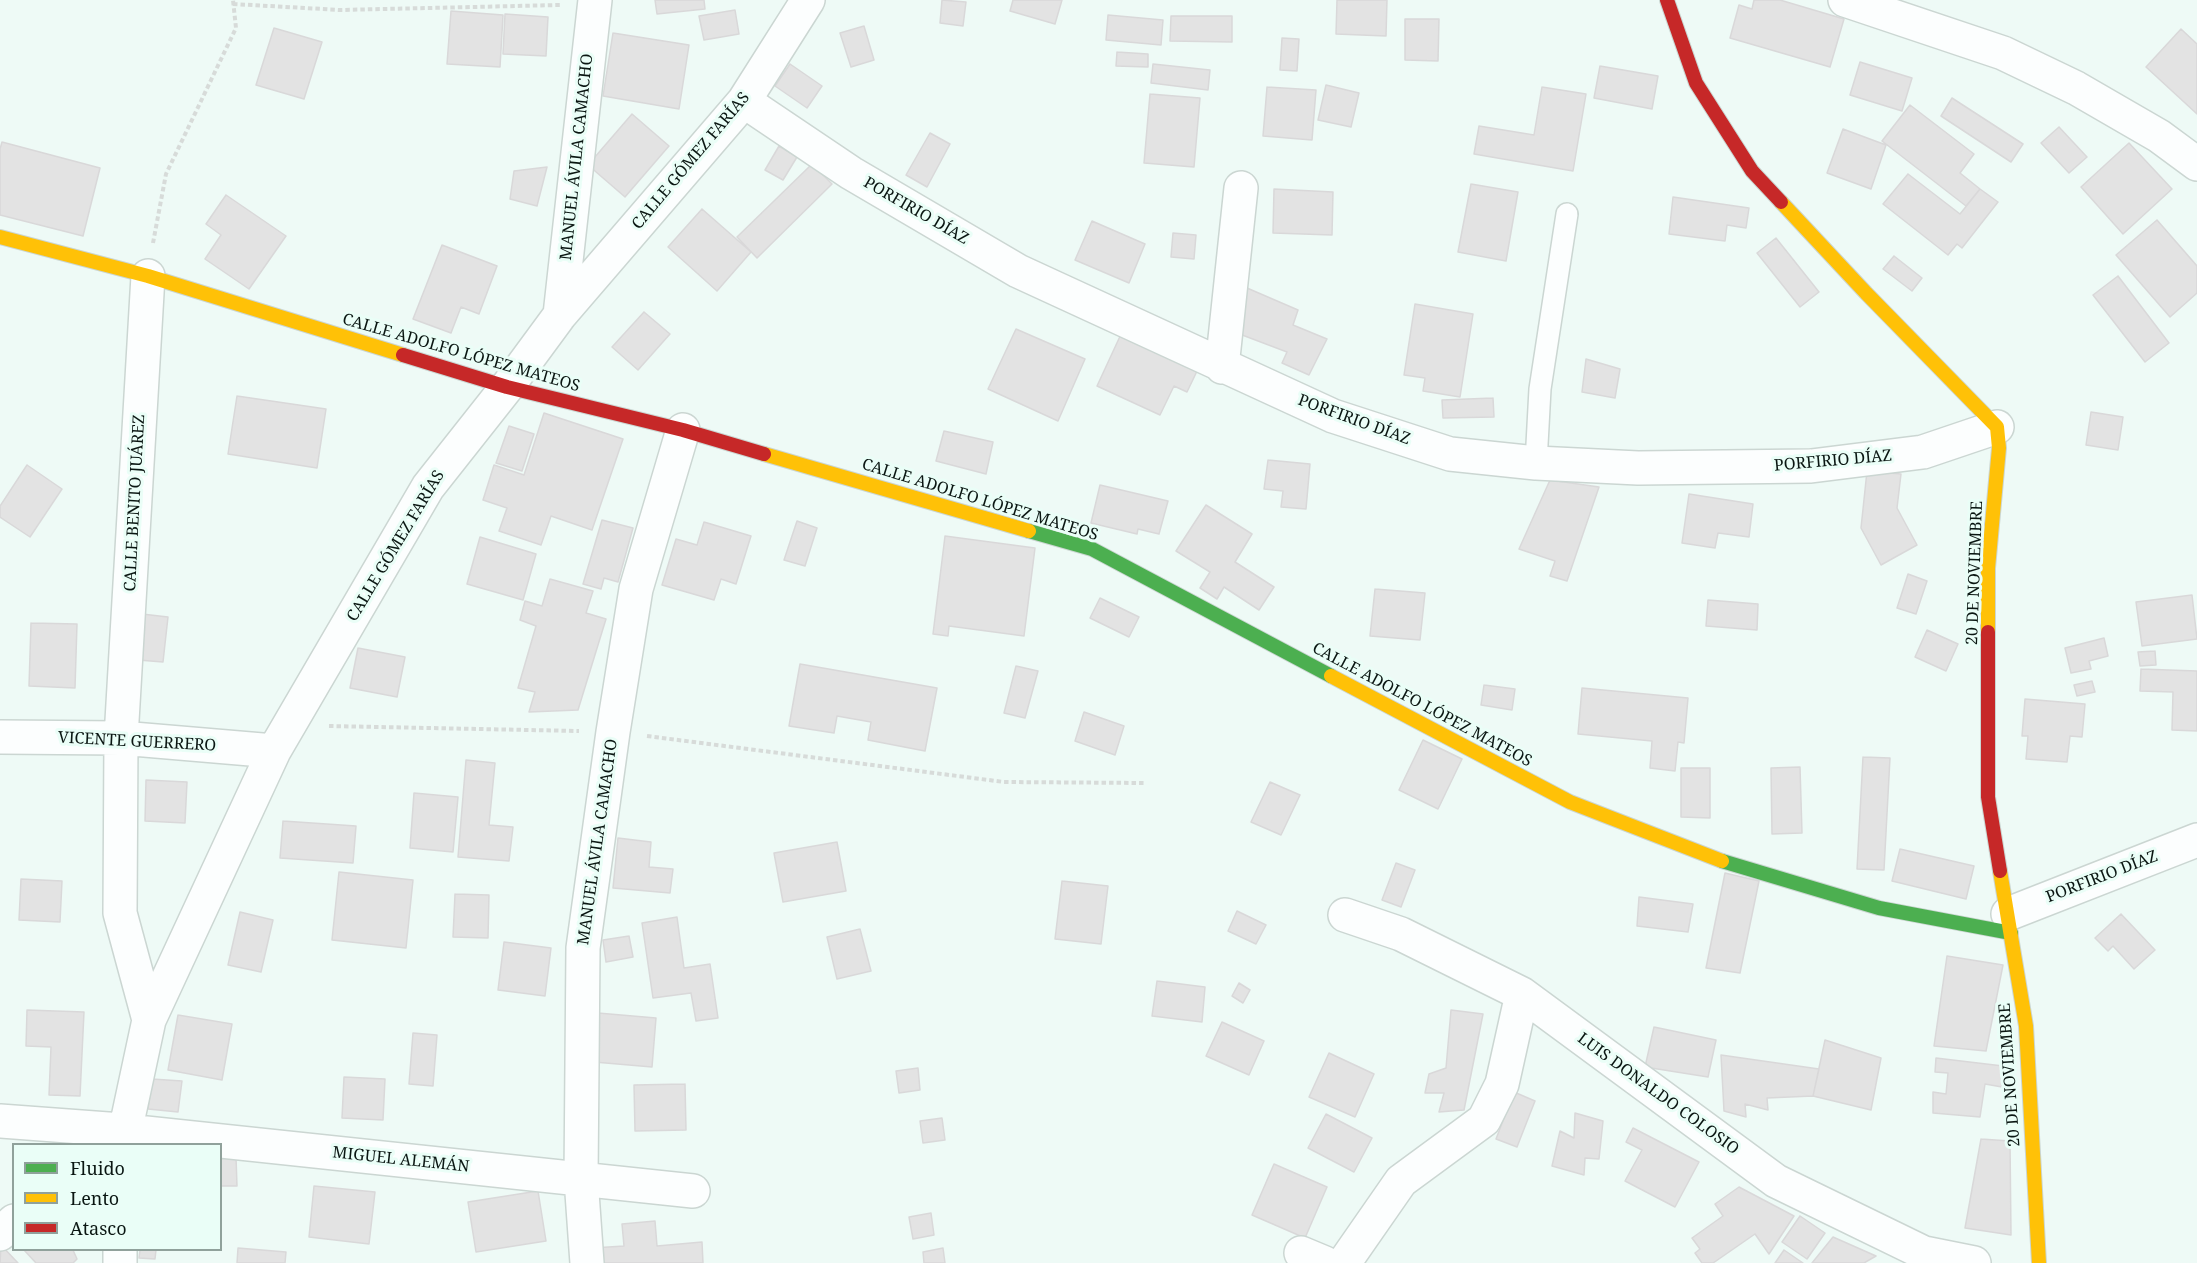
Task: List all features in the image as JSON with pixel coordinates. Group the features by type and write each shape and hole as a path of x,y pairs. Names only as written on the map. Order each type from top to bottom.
{"street":[{"name":"CALLE GÓMEZ FARÍAS","path":"113,1137 149,1020 281,738 428,487 560,315 744,101 808,0"},
{"path":"1667,0 1696,82 1752,171 1866,293 1997,427"},
{"path":"1845,0 2003,53 2076,88 2158,136 2197,164"},
{"name":"MANUEL ÁVILA CAMACHO","path":"560,315 594,2"},
{"name":"PORFIRIO DÍAZ","path":"744,101 851,173 1018,271 1222,367 1333,416 1450,454 1536,463 1638,468 1811,466 1923,452 1997,427"},
{"path":"1222,367 1241,188"},
{"name":"CALLE ADOLFO LÓPEZ MATEOS","path":"0,237 148,276 507,387 683,430 1092,549 1570,802 1731,864 1879,908 2009,923"},
{"name":"CALLE BENITO JUÁREZ","path":"148,276 121,738 120,913 149,1020"},
{"name":"20 DE NOVIEMBRE","path":"1997,427 1999,448 1988,568 1988,797 2026,1026 2040,1263"},
{"name":"MANUEL ÁVILA CAMACHO","path":"586,1263 581,1179 583,948 613,732 636,589 683,430"},
{"name":"VICENTE GUERRERO","path":"0,737 281,738"},
{"name":"PORFIRIO DÍAZ","path":"2009,923 2197,840"},
{"name":"LUIS DONALDO COLOSIO","path":"1345,915 1401,934 1522,993 1776,1181 1924,1253 1974,1263"},
{"path":"1344,1263 1401,1181 1484,1120 1502,1084 1522,993"},
{"name":"MIGUEL ALEMÁN","path":"0,1121 113,1137 180,1143"},
{"name":"MIGUEL ALEMÁN","path":"222,1147 693,1191"},
{"path":"0,1234 12,1223"}],"lane":[{"path":"1536,463 1540,389 1567,214"}],"path":[{"path":"148,276 166,174 236,28 233,2 340,10 594,2"},
{"path":"281,738 613,732 1004,782 1145,783"}],"building":[{"path":"655,0 704,0 705,9 657,14"},
{"path":"942,0 966,2 963,26 940,23"},
{"path":"1013,0 1062,0 1055,24 1010,11"},
{"path":"1337,0 1387,0 1386,36 1336,34"},
{"path":"1754,0 1780,0 1844,19 1830,67 1730,38 1739,5 1752,9"},
{"path":"735,10 739,34 704,40 699,16"},
{"path":"451,11 503,15 500,67 447,64"},
{"path":"505,14 548,17 546,56 503,54"},
{"path":"1108,15 1163,20 1161,45 1106,40"},
{"path":"1171,16 1232,16 1232,42 1170,41"},
{"path":"1405,19 1439,19 1438,61 1405,60"},
{"path":"864,26 874,60 851,67 840,33"},
{"path":"274,28 322,42 304,99 256,85"},
{"path":"2181,29 2197,44 2197,114 2146,67"},
{"path":"613,33 689,45 679,109 603,96"},
{"path":"1282,38 1299,39 1297,71 1280,70"},
{"path":"1117,52 1148,54 1148,67 1116,66"},
{"path":"1860,62 1912,78 1902,111 1850,95"},
{"path":"790,64 822,86 807,108 775,86"},
{"path":"1153,64 1210,70 1208,90 1151,83"},
{"path":"1600,66 1658,76 1652,109 1594,98"},
{"path":"1326,85 1359,93 1351,127 1318,120"},
{"path":"1267,87 1316,90 1312,140 1263,136"},
{"path":"1542,87 1586,94 1573,171 1474,154 1479,126 1534,135"},
{"path":"1150,94 1200,98 1194,167 1144,163"},
{"path":"1952,98 2023,144 2011,162 1941,116"},
{"path":"1910,105 1974,154 1960,173 1980,189 1966,206 1882,141"},
{"path":"632,114 669,146 625,197 588,165"},
{"path":"2059,127 2087,157 2069,173 2041,143"},
{"path":"1843,129 1886,145 1871,189 1827,173"},
{"path":"930,133 950,144 927,187 906,175"},
{"path":"2,142 100,168 83,236 0,215 0,149"},
{"path":"2129,143 2172,189 2123,234 2081,187"},
{"path":"779,146 797,157 783,180 765,170"},
{"path":"812,164 832,184 757,258 737,237"},
{"path":"547,167 537,206 510,199 514,171"},
{"path":"1908,174 1960,214 1980,189 1998,202 1962,248 1957,244 1948,255 1883,204"},
{"path":"1471,184 1518,192 1506,261 1458,252"},
{"path":"1274,189 1333,192 1332,235 1273,233"},
{"path":"226,195 286,236 249,289 205,259 221,235 206,224"},
{"path":"1673,197 1749,208 1746,228 1727,225 1725,241 1669,234"},
{"path":"702,209 751,252 717,291 668,247"},
{"path":"2157,220 2197,266 2197,293 2170,317 2116,255"},
{"path":"1092,221 1145,244 1129,283 1075,260"},
{"path":"1173,233 1196,235 1194,259 1171,257"},
{"path":"1776,238 1819,292 1800,307 1757,253"},
{"path":"442,245 497,266 479,314 461,307 451,333 413,319"},
{"path":"1894,256 1922,278 1912,291 1883,269"},
{"path":"2118,276 2169,343 2145,362 2093,295"},
{"path":"1247,288 1298,310 1293,325 1327,339 1309,375 1282,363 1287,352 1229,330"},
{"path":"1415,304 1473,314 1460,397 1423,391 1425,378 1404,375"},
{"path":"644,312 670,334 638,370 612,347"},
{"path":"1016,329 1085,359 1058,421 988,389"},
{"path":"1122,332 1199,367 1187,392 1174,386 1160,415 1097,386"},
{"path":"1586,359 1620,369 1615,398 1582,392"},
{"path":"237,396 326,409 317,468 228,454"},
{"path":"1493,398 1494,417 1443,418 1442,400"},
{"path":"2091,412 2123,417 2118,450 2086,445"},
{"path":"544,413 623,439 592,530 551,516 541,545 499,531 507,508 483,500 494,465 524,475"},
{"path":"509,426 534,434 522,471 496,463"},
{"path":"944,431 993,442 986,474 936,461"},
{"path":"1268,460 1310,464 1306,509 1281,507 1283,491 1264,489"},
{"path":"27,465 62,489 30,537 0,517 0,506"},
{"path":"1867,471 1901,474 1897,508 1917,545 1881,565 1861,528"},
{"path":"1550,480 1599,487 1567,581 1550,576 1555,561 1519,549"},
{"path":"1100,485 1168,501 1159,534 1138,529 1137,534 1091,523"},
{"path":"1689,494 1753,504 1749,537 1718,533 1715,548 1682,543"},
{"path":"1206,505 1252,534 1235,562 1274,587 1259,610 1224,587 1217,599 1200,588 1210,572 1176,551"},
{"path":"602,520 633,528 618,582 604,578 601,589 583,584"},
{"path":"797,521 817,528 805,566 784,560"},
{"path":"704,522 751,536 736,584 721,579 714,600 662,585 676,539 697,545"},
{"path":"945,536 1035,548 1024,636 949,626 948,636 933,634"},
{"path":"480,537 536,554 523,600 467,584"},
{"path":"1908,574 1927,581 1916,614 1897,608"},
{"path":"550,579 593,591 586,613 606,619 578,710 529,712 535,692 518,688 536,626 520,620 525,601 542,606"},
{"path":"1375,589 1425,593 1420,640 1370,636"},
{"path":"2192,595 2197,639 2142,646 2136,602"},
{"path":"1100,598 1139,617 1129,637 1090,618"},
{"path":"1708,600 1758,604 1757,630 1706,626"},
{"path":"142,614 168,617 163,662 138,660"},
{"path":"31,623 77,624 75,688 29,686"},
{"path":"1927,630 1958,644 1946,671 1915,657"},
{"path":"2104,638 2108,656 2089,661 2091,669 2071,673 2065,648"},
{"path":"358,648 405,657 397,697 350,688"},
{"path":"2155,651 2156,665 2140,666 2138,652"},
{"path":"800,664 937,688 925,751 868,740 871,722 837,716 834,733 789,726"},
{"path":"1016,666 1038,671 1025,718 1004,713"},
{"path":"2141,669 2197,671 2197,731 2172,730 2173,692 2140,691"},
{"path":"2092,681 2095,692 2077,696 2074,685"},
{"path":"1484,685 1515,689 1512,710 1481,705"},
{"path":"1582,688 1688,698 1684,743 1678,742 1675,771 1650,768 1652,741 1578,734"},
{"path":"2025,699 2085,704 2082,737 2070,736 2067,762 2026,759 2028,736 2022,736"},
{"path":"1084,712 1124,726 1115,755 1075,741"},
{"path":"1423,740 1462,759 1438,809 1399,790"},
{"path":"1863,757 1890,758 1884,870 1857,869"},
{"path":"466,760 495,763 489,825 513,827 509,861 458,857"},
{"path":"1800,767 1802,833 1772,834 1771,768"},
{"path":"1681,768 1710,768 1710,818 1681,817"},
{"path":"146,780 187,782 185,823 145,821"},
{"path":"1270,782 1300,795 1281,835 1251,822"},
{"path":"414,793 458,797 453,852 410,848"},
{"path":"283,821 356,826 353,863 280,858"},
{"path":"618,838 651,842 649,867 673,869 670,893 613,888"},
{"path":"837,842 846,891 783,902 774,853"},
{"path":"1900,849 1974,866 1966,899 1892,881"},
{"path":"1396,863 1415,870 1401,907 1382,900"},
{"path":"339,872 413,880 406,948 332,940"},
{"path":"1725,873 1759,881 1740,973 1706,968"},
{"path":"21,879 62,881 60,922 19,920"},
{"path":"1062,881 1108,886 1101,944 1055,939"},
{"path":"455,894 489,895 488,938 453,937"},
{"path":"1639,897 1693,904 1688,932 1637,926"},
{"path":"1237,911 1266,925 1256,944 1228,931"},
{"path":"240,912 273,920 261,972 228,965"},
{"path":"2121,914 2155,950 2134,969 2113,946 2108,951 2095,938"},
{"path":"677,917 684,968 710,964 718,1018 696,1021 691,993 653,998 642,923"},
{"path":"860,929 871,971 837,979 827,937"},
{"path":"629,936 633,957 606,962 603,940"},
{"path":"504,942 551,948 545,996 498,990"},
{"path":"1947,956 2003,965 1986,1051 1934,1046"},
{"path":"1157,981 1205,987 1202,1022 1152,1016"},
{"path":"1239,983 1250,990 1243,1003 1232,996"},
{"path":"27,1010 84,1012 80,1096 49,1095 51,1047 26,1046"},
{"path":"1451,1010 1483,1014 1464,1110 1439,1112 1444,1093 1425,1093 1429,1074 1446,1068"},
{"path":"598,1013 656,1018 652,1067 594,1062"},
{"path":"178,1015 232,1024 222,1080 168,1070"},
{"path":"1222,1022 1264,1041 1249,1075 1206,1056"},
{"path":"1654,1027 1716,1040 1708,1077 1645,1067"},
{"path":"413,1033 437,1035 433,1086 409,1084"},
{"path":"1825,1040 1881,1058 1871,1110 1813,1096"},
{"path":"1329,1053 1374,1074 1355,1117 1309,1097"},
{"path":"1721,1055 1819,1069 1813,1096 1767,1098 1768,1110 1745,1104 1746,1117 1724,1111"},
{"path":"1936,1058 2003,1066 2002,1087 1985,1084 1980,1117 1933,1113 1933,1092 1946,1094 1948,1073 1935,1072"},
{"path":"918,1068 920,1090 899,1093 896,1071"},
{"path":"344,1077 385,1079 383,1120 342,1118"},
{"path":"152,1079 182,1081 178,1112 148,1109"},
{"path":"685,1084 686,1130 635,1131 634,1085"},
{"path":"1514,1092 1535,1101 1517,1147 1496,1139"},
{"path":"1575,1113 1603,1121 1599,1159 1585,1158 1584,1175 1552,1166 1560,1131 1574,1138"},
{"path":"1326,1114 1372,1138 1354,1172 1308,1148"},
{"path":"942,1118 945,1140 923,1143 920,1121"},
{"path":"1633,1128 1699,1162 1675,1207 1625,1181 1642,1150 1626,1142"},
{"path":"1981,1139 2010,1141 2011,1235 1965,1228"},
{"path":"222,1157 236,1157 237,1186 222,1186"},
{"path":"1274,1164 1327,1187 1305,1238 1252,1215"},
{"path":"314,1186 375,1192 369,1244 309,1237"},
{"path":"1739,1187 1794,1216 1769,1254 1755,1234 1713,1263 1702,1263 1695,1253 1700,1249 1692,1238 1723,1216 1715,1204"},
{"path":"538,1191 546,1241 476,1252 468,1202"},
{"path":"931,1213 934,1235 913,1239 909,1217"},
{"path":"1800,1216 1825,1233 1807,1259 1782,1242"},
{"path":"655,1221 657,1246 702,1242 703,1263 594,1263 593,1248 624,1246 622,1224"},
{"path":"1833,1237 1876,1256 1864,1263 1812,1263"},
{"path":"1,1245 18,1263 0,1263"},
{"path":"238,1248 286,1252 285,1263 237,1263"},
{"path":"943,1248 945,1263 924,1263 923,1252"},
{"path":"1784,1250 1803,1263 1775,1263"},
{"path":"25,1251 73,1251 77,1259 73,1263 36,1263"},
{"path":"140,1251 156,1251 155,1259 139,1258"}],"traffic: fast":[{"path":"1029,531 1092,549 1331,676"},
{"path":"1722,861 1879,908 2011,933"}],"traffic: slow":[{"path":"1781,202 1997,427 1999,448 1988,568 1988,632"},
{"path":"0,237 148,276 403,355"},
{"path":"764,454 1029,531"},
{"path":"1331,676 1570,802 1722,861"},
{"path":"2000,871 2026,1026 2039,1263"}],"traffic: jam":[{"path":"1667,0 1696,83 1752,171 1781,202"},
{"path":"403,355 507,387 683,430 764,454"},
{"path":"1988,632 1988,797 2000,871"}]}
